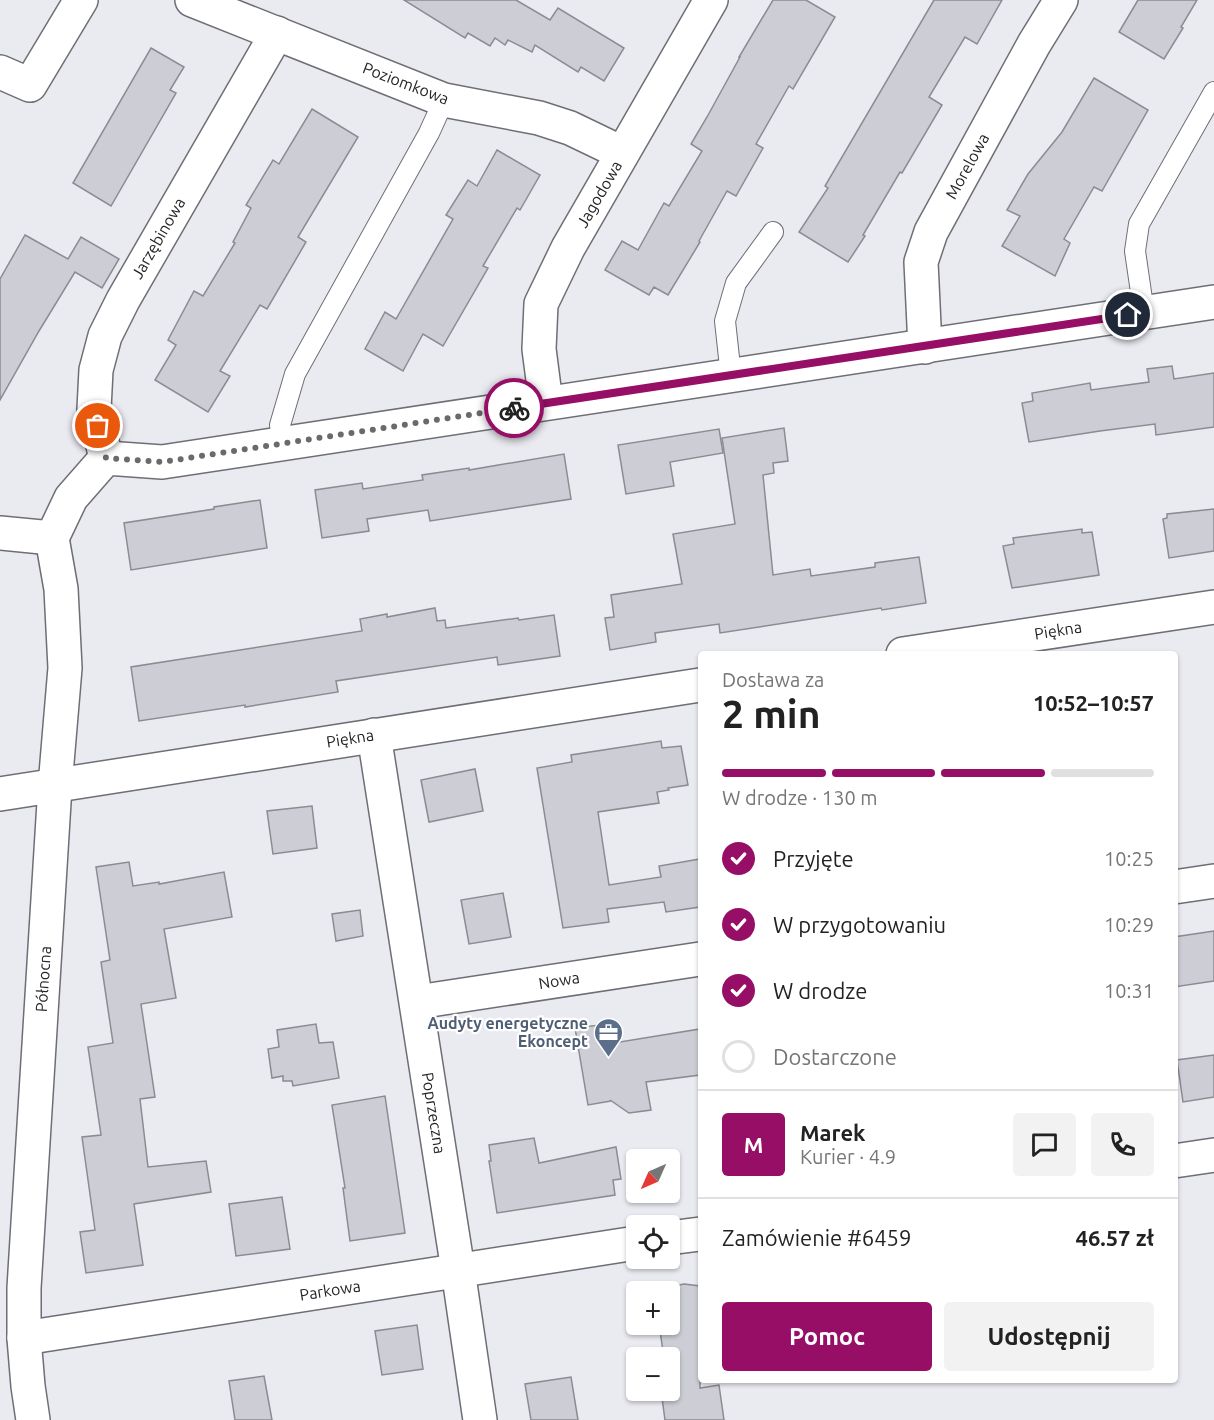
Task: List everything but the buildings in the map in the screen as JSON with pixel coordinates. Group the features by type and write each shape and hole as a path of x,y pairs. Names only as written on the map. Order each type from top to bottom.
{"street":[{"path":"0,72 30,86 81,0"},
{"name":"Poziomkowa","path":"192,0 444,100 539,118 570,128 622,153"},
{"name":"Jagodowa","path":"546,403 538,349 541,304 568,248 711,0"},
{"name":"Morelowa","path":"925,347 921,262 931,232 1034,44 1061,0"},
{"name":"Jarzębinowa","path":"106,458 94,409 96,370 105,336 123,300 277,33"},
{"path":"0,533 52,538 71,498 106,458 162,462 1214,302"},
{"name":"Północna","path":"33,1420 24,1338 24,1288 64,668 61,589 52,538"},
{"name":"Piękna","path":"923,651 1214,607"},
{"name":"Piękna","path":"0,794 698,685"},
{"name":"Poprzeczna","path":"374,735 480,1420"},
{"path":"1178,886 1214,881"},
{"name":"Nowa","path":"417,1002 698,959"},
{"path":"1178,1160 1214,1155"},
{"path":"680,1237 698,1234"},
{"name":"Parkowa","path":"24,1338 626,1245"}],"lane":[{"path":"1144,313 1135,251 1139,224 1214,92"},
{"path":"283,443 280,425 295,374 429,133 444,100"},
{"path":"731,376 725,321 736,283 773,232"}],"way so far":[{"path":"98,426 106,458 162,462 514,408"}],"place":[{"name":"Audyty energetyczne Ekoncept","path":"609,1058"}],"route":[{"path":"514,408 1128,315"}]}
